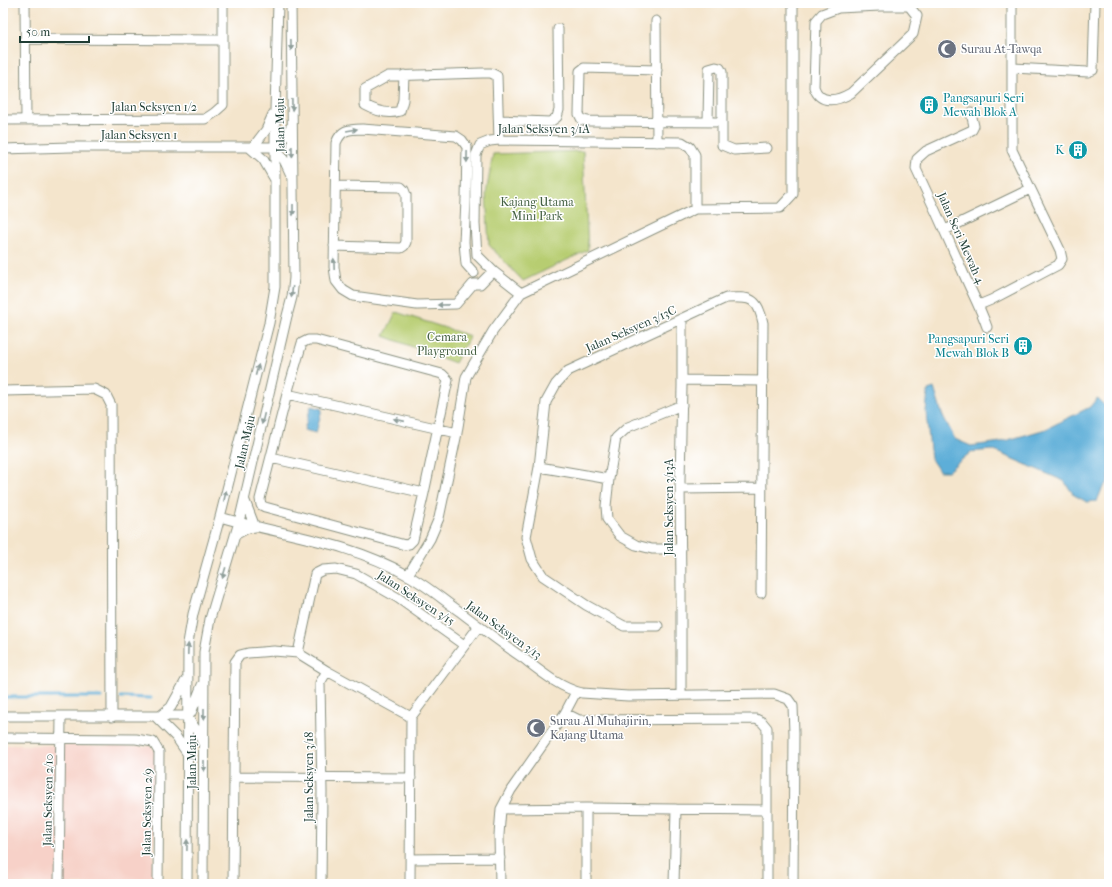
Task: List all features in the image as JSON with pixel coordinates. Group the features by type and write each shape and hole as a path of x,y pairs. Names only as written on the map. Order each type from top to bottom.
{"street":[{"path":"25,3 26,120"},
{"name":"Jalan Seksyen 1/2","path":"3,120 205,119 223,105 223,3"},
{"name":"Jalan Maju","path":"187,884 188,643 193,614 220,517 269,323 275,287 275,110 278,3"},
{"path":"408,575 430,539 439,518 457,434 466,377 493,331 521,293 695,209 780,208 793,194 792,3"},
{"path":"979,305 1058,265 1062,259 1060,250 1012,150 1012,3"},
{"path":"1013,68 1088,72 1093,70 1094,3"},
{"name":"Jalan Maju","path":"203,884 204,652 210,619 239,522 292,297 294,278 291,4"},
{"path":"880,5 909,6 917,16 913,34 851,93 842,99 825,99 816,94 814,87 816,21 822,14 838,8 880,5"},
{"path":"656,22 657,142"},
{"path":"499,120 550,122 557,117 558,29"},
{"path":"26,39 223,40"},
{"path":"708,121 709,69 716,67 720,68 722,72 722,145 734,150 767,148"},
{"path":"656,70 584,68 580,71 579,114 582,120 722,122"},
{"path":"404,76 403,100 400,110 393,113 374,110 365,105 365,89 388,76 482,73 491,73 497,76 499,120 498,140"},
{"path":"275,110 266,130 251,147 263,159 275,181"},
{"name":"Jalan Seri Mewah 4","path":"971,113 974,126 972,130 926,151 917,159 916,170 979,305 987,327"},
{"path":"292,124 283,139 275,147 284,160 293,180"},
{"path":"474,273 466,264 464,242 467,147 462,140 456,136 362,129 353,129 340,135 336,143 334,267 336,281 343,290 353,296 417,305 456,304 473,284 480,284 492,271"},
{"name":"Jalan Seksyen 3/1A","path":"521,293 492,271 477,256 475,224 476,155 480,145 498,140 682,142 690,147 695,155 695,209"},
{"name":"Jalan Seksyen 1","path":"3,148 275,147"},
{"path":"334,246 401,248 406,242 406,195 401,187 336,186"},
{"path":"945,230 1030,189"},
{"path":"473,284 471,276 485,263"},
{"name":"Jalan Seksyen 3/13C","path":"658,626 624,626 586,605 543,576 532,559 526,537 539,468 546,402 556,384 568,371 726,298 745,297 758,304 763,323 761,592"},
{"name":"Jalan Seksyen 3/13A","path":"680,695 682,319"},
{"path":"308,340 316,340 442,374 448,380 437,429 413,540 409,544 405,545 261,505 260,499 287,394 302,343 308,340"},
{"path":"682,380 763,381"},
{"path":"3,391 94,389 106,395 111,405 112,716"},
{"path":"287,394 457,434"},
{"path":"681,549 652,549 636,545 620,536 607,519 609,479 616,438 628,427 682,406"},
{"path":"271,458 424,493"},
{"path":"539,468 609,479"},
{"path":"681,489 762,488"},
{"path":"235,535 248,528 255,527 244,500"},
{"name":"Jalan Seksyen 3/13","path":"220,517 255,527 323,541 367,555 408,575 427,587 547,676 576,692 628,696 774,694 788,699 793,706 794,734 793,884"},
{"name":"Jalan Seksyen 3/15","path":"298,652 315,574 323,570 336,569 356,574 398,598 464,645"},
{"path":"410,884 411,717 479,626"},
{"path":"233,884 235,662 240,655 274,651 298,652 327,671 411,717"},
{"name":"Jalan Seksyen 3/18","path":"321,884 322,777 320,683 327,671"},
{"path":"158,716 171,707 188,677"},
{"path":"3,716 187,716 191,713 204,681"},
{"path":"500,884 499,835 501,809 511,790 565,713 576,692"},
{"path":"565,713 578,720 756,719 762,722 767,728 767,884"},
{"name":"Jalan Seksyen 2/10","path":"59,884 61,716"},
{"path":"158,716 176,737 187,753"},
{"path":"187,716 199,734 204,747"},
{"path":"3,738 61,739"},
{"name":"Jalan Seksyen 2/9","path":"61,739 136,739 154,742 159,752 158,884"},
{"path":"234,777 411,778"},
{"path":"501,809 586,808 766,810"},
{"path":"586,808 586,884"},
{"path":"674,884 676,809"},
{"path":"410,858 500,858"}],"shaded area":[{"path":"3,745 151,746 156,753 153,884 3,884"}],"green space":[{"name":"Kajang Utama Mini Park","path":"583,151 588,250 523,281 489,245 486,194 493,154"},
{"name":"Cemara Playground","path":"396,312 470,336 455,363 384,336"}],"water":[{"path":"934,388 942,414 955,439 971,446 1001,442 1046,429 1090,407 1097,398 1105,406 1109,420 1109,480 1102,489 1097,501 1087,502 1074,495 1064,481 992,450 971,452 948,471 939,471 931,459 926,412 928,390"},
{"path":"311,406 322,409 316,433 304,430"}],"waterway":[{"path":"3,697 101,697"},
{"path":"121,697 151,698"}],"place":[{"name":"Surau At-Tawqa","path":"947,49"},
{"name":"Pangsapuri Seri Mewah Blok A","path":"929,105"},
{"name":"K","path":"1078,150"},
{"name":"Pangsapuri Seri Mewah Blok B","path":"1023,346"},
{"name":"Surau Al Muhajirin, Kajang Utama","path":"536,728"}]}
